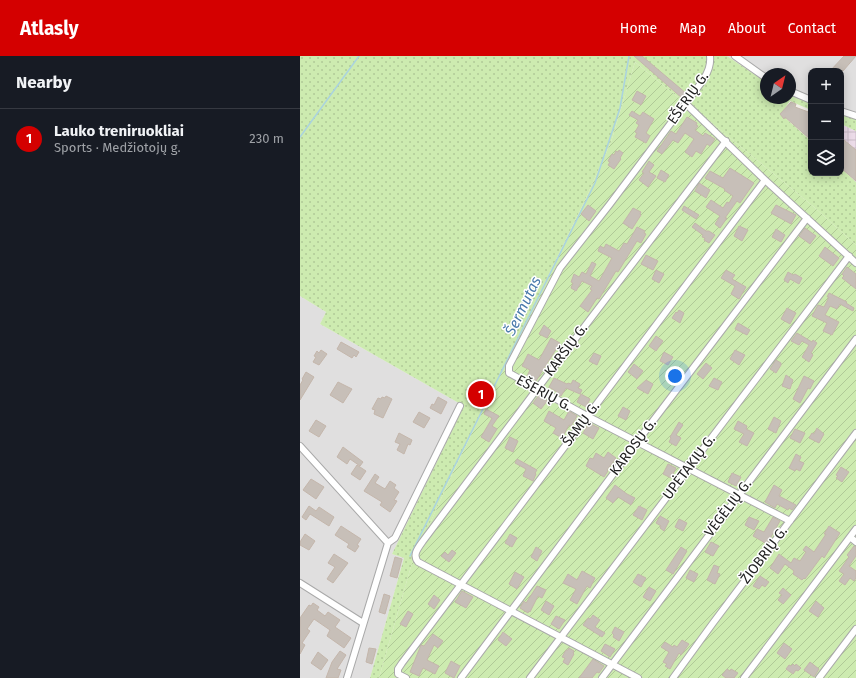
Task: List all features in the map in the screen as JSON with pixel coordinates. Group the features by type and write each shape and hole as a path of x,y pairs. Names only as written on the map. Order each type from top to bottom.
{"street":[{"name":"EŠERIŲ G.","path":"710,56 709,71 704,79 560,268 509,366 508,373 587,416 790,521"},
{"path":"735,56 760,74"},
{"path":"796,94 808,99"},
{"path":"685,103 765,180 856,263"},
{"path":"844,112 856,116"},
{"name":"KARŠIŲ G.","path":"460,585 418,562 415,557 423,541 726,142"},
{"name":"ŠAMŲ G.","path":"406,678 398,674 398,669 765,180"},
{"name":"KAROSŲ G.","path":"462,678 637,442 807,218"},
{"name":"UPĖTAKIŲ G.","path":"530,678 849,256"},
{"name":"VĖGĖLIŲ G.","path":"602,678 856,339"},
{"path":"347,678 388,543 395,538 460,406"},
{"name":"ŽIOBRIŲ G.","path":"673,678 856,433"},
{"path":"300,446 388,543"},
{"path":"744,678 856,528"},
{"path":"850,537 856,542"},
{"path":"300,583 363,623"},
{"path":"460,585 638,678"},
{"path":"819,678 856,629"}],"shaded area":[{"path":"727,56 856,56 856,116 844,112 844,68 808,68 808,100 796,98 796,68 760,68 760,78"},
{"path":"844,125 856,131 856,182 844,171"},
{"path":"300,296 326,312 320,324 464,406 392,554 404,558 370,678 300,678"}],"green space":[{"path":"300,56 727,56 760,78 760,104 788,104 781,114 808,138 808,176 844,176 844,171 856,182 856,245 814,207 690,105 680,99 635,62 611,142 585,200 455,468 412,563 379,678 370,678 404,558 392,554 464,406 320,324 326,312 300,296"},
{"path":"635,62 680,99 690,105 814,207 856,245 856,678 379,678 412,563 455,468 585,200 611,142"},
{"path":"801,96 808,99 808,109 796,104 796,98 799,99"},
{"path":"844,112 856,116 856,131 844,125"}],"building":[{"path":"634,56 642,56 687,94 683,99"},
{"path":"844,56 856,56 844,70 844,68 833,68"},
{"path":"637,91 646,96 641,105 632,100"},
{"path":"789,104 796,104 795,107 808,112 808,137 785,117 784,119 780,114"},
{"path":"632,111 640,116 643,112 654,119 646,133 650,136 646,143 635,137 637,133 635,132 639,125 636,123 638,120 629,115"},
{"path":"687,117 697,123 696,125 698,126 695,130 703,136 705,133 715,139 710,146 707,144 701,154 696,151 692,157 685,152 694,139 685,133 678,143 673,140 662,154 657,151 671,131 676,134"},
{"path":"844,140 856,150 856,181 844,171"},
{"path":"619,150 623,153 614,169 608,165 610,162 608,161 612,154 614,155 616,151 618,152"},
{"path":"649,161 654,165 649,172 656,176 648,187 639,180"},
{"path":"730,168 754,183 740,203 737,201 720,228 715,224 720,216 706,207 711,200 723,208 727,202 729,203 733,196 724,190 725,189 705,178 710,171 723,178"},
{"path":"661,170 669,175 665,182 657,178"},
{"path":"699,183 710,190 706,198 695,191"},
{"path":"588,205 596,211 589,221 581,214"},
{"path":"776,205 796,215 791,224 771,213"},
{"path":"684,206 699,215 696,219 682,210"},
{"path":"633,208 641,212 641,215 632,229 623,223"},
{"path":"695,223 706,231 709,231 715,235 709,243 704,240 705,238 702,237 703,235 692,227"},
{"path":"739,226 748,230 742,241 734,236"},
{"path":"637,227 645,231 644,233 646,234 641,243 637,241 618,272 616,271 599,299 597,298 588,312 580,306 592,290 590,289 592,286 582,281 576,291 571,288 573,283 571,282 574,274 579,277 582,272 586,274 592,262 596,264 590,276 599,281 612,258 598,251 600,246 604,248 606,244 619,251 624,243 627,244"},
{"path":"805,228 816,236 810,244 799,236"},
{"path":"776,229 785,235 781,242 772,237"},
{"path":"825,247 839,258 833,266 819,256"},
{"path":"646,255 658,261 653,270 641,264"},
{"path":"847,267 856,274 856,289 842,278 844,276 842,274"},
{"path":"656,270 664,274 659,283 652,279"},
{"path":"726,270 735,275 732,279 746,287 739,299 731,294 735,286 721,278"},
{"path":"788,272 802,278 799,284 790,279 788,283 784,280"},
{"path":"829,293 847,302 846,303 854,308 853,311 840,304 837,309 830,306 825,315 839,322 832,335 823,331 827,323 812,316 818,305 824,307 829,297 827,297"},
{"path":"787,308 796,313 790,324 781,319"},
{"path":"679,310 684,313 680,323 672,318"},
{"path":"738,323 750,330 747,335 735,329"},
{"path":"544,325 551,331 547,338 539,334"},
{"path":"797,333 812,342 813,340 817,343 811,353 813,355 809,362 802,357 809,345 802,341 799,345 791,341"},
{"path":"656,336 663,341 656,351 649,346"},
{"path":"551,338 560,343 536,381 527,376 530,370 522,366 528,354 539,360"},
{"path":"341,342 359,352 356,357 354,355 352,358 337,349"},
{"path":"321,350 327,354 319,365 313,362 317,351 319,353"},
{"path":"735,350 745,355 739,365 730,359"},
{"path":"664,352 673,357 668,365 660,361"},
{"path":"594,353 601,356 597,365 589,361"},
{"path":"776,360 781,363 781,365 776,373 770,369"},
{"path":"706,363 712,368 703,379 697,374"},
{"path":"634,364 643,371 637,379 628,372"},
{"path":"306,372 314,377 300,400 300,385"},
{"path":"786,375 793,380 790,389 782,386"},
{"path":"804,376 814,381 810,389 808,388 800,403 793,399"},
{"path":"554,378 567,384 571,384 573,380 580,384 578,388 582,390 580,394 566,388 561,396 556,394 557,392 549,387"},
{"path":"714,378 722,382 718,390 709,386"},
{"path":"646,380 653,384 648,394 637,388"},
{"path":"338,382 352,389 343,403 330,395"},
{"path":"581,394 590,399 586,407 577,402"},
{"path":"539,395 547,401 541,409 533,403"},
{"path":"386,396 392,399 383,418 374,414 375,410 372,409 378,398 385,398"},
{"path":"438,397 447,402 441,414 430,408 432,404 434,405"},
{"path":"623,407 630,411 626,420 618,416"},
{"path":"486,409 499,416 492,426 497,429 489,442 481,437 492,418 484,414"},
{"path":"549,411 564,420 569,411 577,416 571,426 569,425 562,438 553,433 556,428 544,421"},
{"path":"419,412 430,418 424,428 413,422"},
{"path":"774,417 781,421 776,433 768,429"},
{"path":"316,420 326,426 319,437 309,431"},
{"path":"738,421 747,426 746,429 754,433 747,446 739,442 744,434 734,429"},
{"path":"679,422 683,425 676,435 681,438 676,446 669,442 670,437"},
{"path":"589,423 599,428 593,439 583,433"},
{"path":"817,428 824,434 819,443 809,438 812,433 814,434"},
{"path":"795,429 805,433 800,443 790,438"},
{"path":"399,433 412,440 410,445 408,444 404,454 397,450 400,444 395,442"},
{"path":"510,437 518,441 513,452 505,448"},
{"path":"343,447 363,462 360,466 350,459 347,464 337,457"},
{"path":"608,452 616,458 607,470 608,471 604,477 586,466 590,458 593,459 596,453 604,458"},
{"path":"796,454 801,457 799,461 804,463 800,471 796,469 795,471 789,468"},
{"path":"517,459 537,470 533,481 523,476 526,469 515,463"},
{"path":"668,464 676,468 671,478 663,474"},
{"path":"357,465 366,471 360,480 351,474"},
{"path":"841,467 849,472 842,482 836,478 838,476 836,475"},
{"path":"732,473 741,477 736,486 728,482"},
{"path":"375,474 379,477 375,483 385,489 390,481 396,485 394,488 399,492 394,500 397,501 390,512 380,505 382,502 364,491"},
{"path":"311,479 324,487 316,499 303,490"},
{"path":"615,485 635,498 631,505 618,497 613,503 606,498"},
{"path":"774,485 782,490 779,496 796,505 792,510 789,508 788,510 777,504 775,508 765,502"},
{"path":"309,506 316,511 319,507 334,517 329,526 310,514 306,520 302,517"},
{"path":"639,506 647,510 642,520 633,515"},
{"path":"660,516 669,521 664,531 660,528 661,526 656,523"},
{"path":"749,517 759,521 754,530 745,525"},
{"path":"773,517 780,521 767,544 753,536 757,529 764,532"},
{"path":"679,519 687,523 683,531 675,527"},
{"path":"341,526 361,539 355,552 347,547 349,544 335,535"},
{"path":"829,526 840,533 824,558 822,556 805,579 804,578 802,580 793,574 794,571 785,564 778,574 770,568 779,554 791,563 794,558 800,561 806,552 803,550 806,546 814,552 826,534 824,534"},
{"path":"305,534 315,541 309,550 300,545 300,542"},
{"path":"510,534 517,538 512,547 505,543"},
{"path":"711,542 719,546 713,556 705,552"},
{"path":"854,546 856,546 856,556 849,566 856,571 856,578 854,581 850,578 845,585 839,581 844,574 839,571 849,557 847,555"},
{"path":"536,547 542,551 537,561 531,557"},
{"path":"681,547 687,551 673,574 666,570"},
{"path":"452,550 456,553 449,562 441,556 445,552 448,555"},
{"path":"334,554 348,563 333,583 327,579 335,567 328,563"},
{"path":"395,557 402,559 397,578 390,576"},
{"path":"714,565 719,567 717,573 720,574 715,584 707,580"},
{"path":"690,570 698,574 694,582 686,578"},
{"path":"582,571 595,578 590,588 587,586 577,604 570,600 576,589 563,583 568,574 577,580"},
{"path":"515,572 524,577 517,589 509,584"},
{"path":"638,574 646,578 641,587 633,582"},
{"path":"760,576 769,582 765,587 762,585 759,589 753,586"},
{"path":"537,586 546,590 542,598 538,596 530,612 529,611 528,613 520,608 524,601 526,603"},
{"path":"649,587 656,591 650,601 643,597"},
{"path":"783,588 791,595 783,604 778,600 782,595 779,593"},
{"path":"462,591 473,597 466,608 455,602"},
{"path":"384,594 390,596 385,614 379,612"},
{"path":"434,595 440,600 434,609 428,604"},
{"path":"546,601 554,606 549,615 541,610"},
{"path":"816,601 824,608 818,617 809,611"},
{"path":"313,603 319,607 317,610 325,616 328,612 340,620 335,627 351,638 344,648 327,636 330,630 314,619 307,629 310,631 302,643 305,645 300,654 300,618 309,605 311,606"},
{"path":"408,611 413,614 406,627 400,624"},
{"path":"593,615 600,620 595,627 605,633 602,637 583,625 588,618 590,619"},
{"path":"556,616 565,620 559,629 551,624"},
{"path":"615,627 624,632 619,641 613,637 614,635 612,633"},
{"path":"503,632 512,639 506,646 498,640"},
{"path":"433,634 443,641 438,648 434,645 427,660 439,666 435,674 423,668 419,676 410,672 421,645 424,646"},
{"path":"682,640 689,644 681,655 679,653 670,669 665,666 667,664 663,662 669,652 661,647 665,642 673,647 674,645 677,647"},
{"path":"784,643 792,649 785,659 777,653"},
{"path":"605,644 615,649 610,657 601,651"},
{"path":"369,648 376,649 372,664 366,662"},
{"path":"569,648 574,651 574,654 568,665 563,662 565,658 562,657"},
{"path":"340,651 346,655 337,669 341,670 338,678 326,678 332,662"},
{"path":"318,652 328,660 321,670 311,663"},
{"path":"593,659 604,666 599,673 597,672 592,678 579,678"},
{"path":"451,661 460,666 454,678 445,673"},
{"path":"810,662 819,669 814,677 804,670"},
{"path":"793,664 795,666 796,664 801,668 798,671 796,670 793,674 786,669 789,665 791,666"},
{"path":"727,669 730,671 731,669 738,673 734,678 726,678 722,675"}],"waterway":[{"path":"300,137 359,56"},
{"name":"Šermutas","path":"410,556 595,183 620,108 629,56"}],"place":[{"name":"Lauko treniruokliai","path":"481,394"}]}
